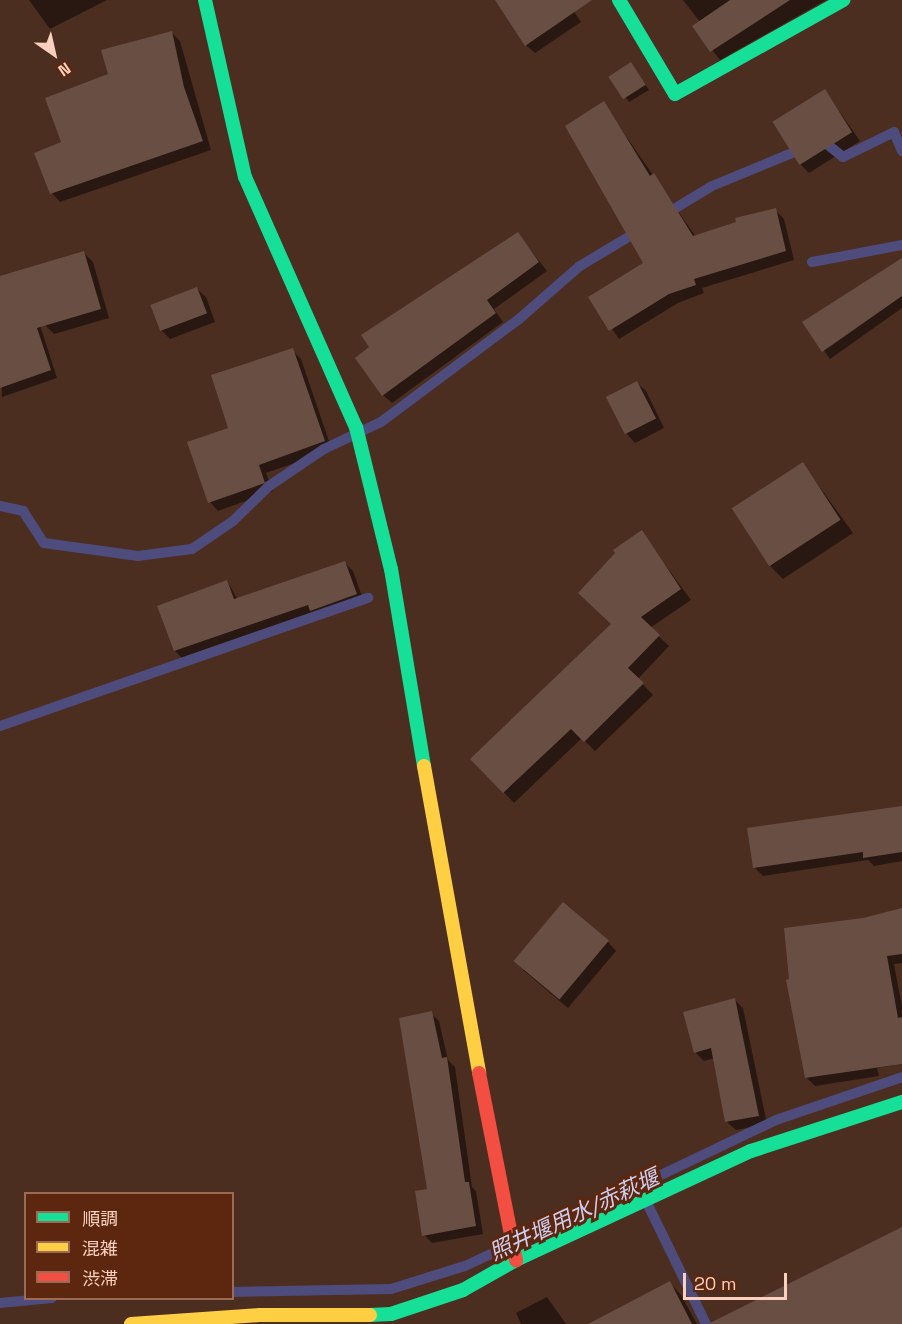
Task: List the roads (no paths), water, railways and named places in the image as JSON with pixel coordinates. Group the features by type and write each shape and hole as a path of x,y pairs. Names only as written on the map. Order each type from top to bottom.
{"street":[{"path":"205,0 245,177 356,427 378,515 393,581 463,994 516,1260"},
{"path":"618,0 675,94 843,0"},
{"path":"131,1324 260,1315 309,1318 391,1314 463,1290 516,1260 751,1151 902,1102"}],"waterway":[{"path":"818,142 822,140 843,157 894,132 902,151"},
{"path":"664,215 712,186 804,148"},
{"path":"0,506 23,511 44,543 138,556 192,549 233,521 269,486 324,449 381,422 518,320 580,266 640,230"},
{"path":"812,262 902,245"},
{"path":"0,726 368,598"},
{"name":"照井堰用水/赤萩堰","path":"642,1184 776,1120 902,1077"},
{"path":"647,1203 706,1324"},
{"name":"照井堰用水/赤萩堰","path":"234,1292 391,1289 465,1266 508,1246"},
{"name":"照井堰用水/赤萩堰","path":"0,1303 31,1300"}]}
